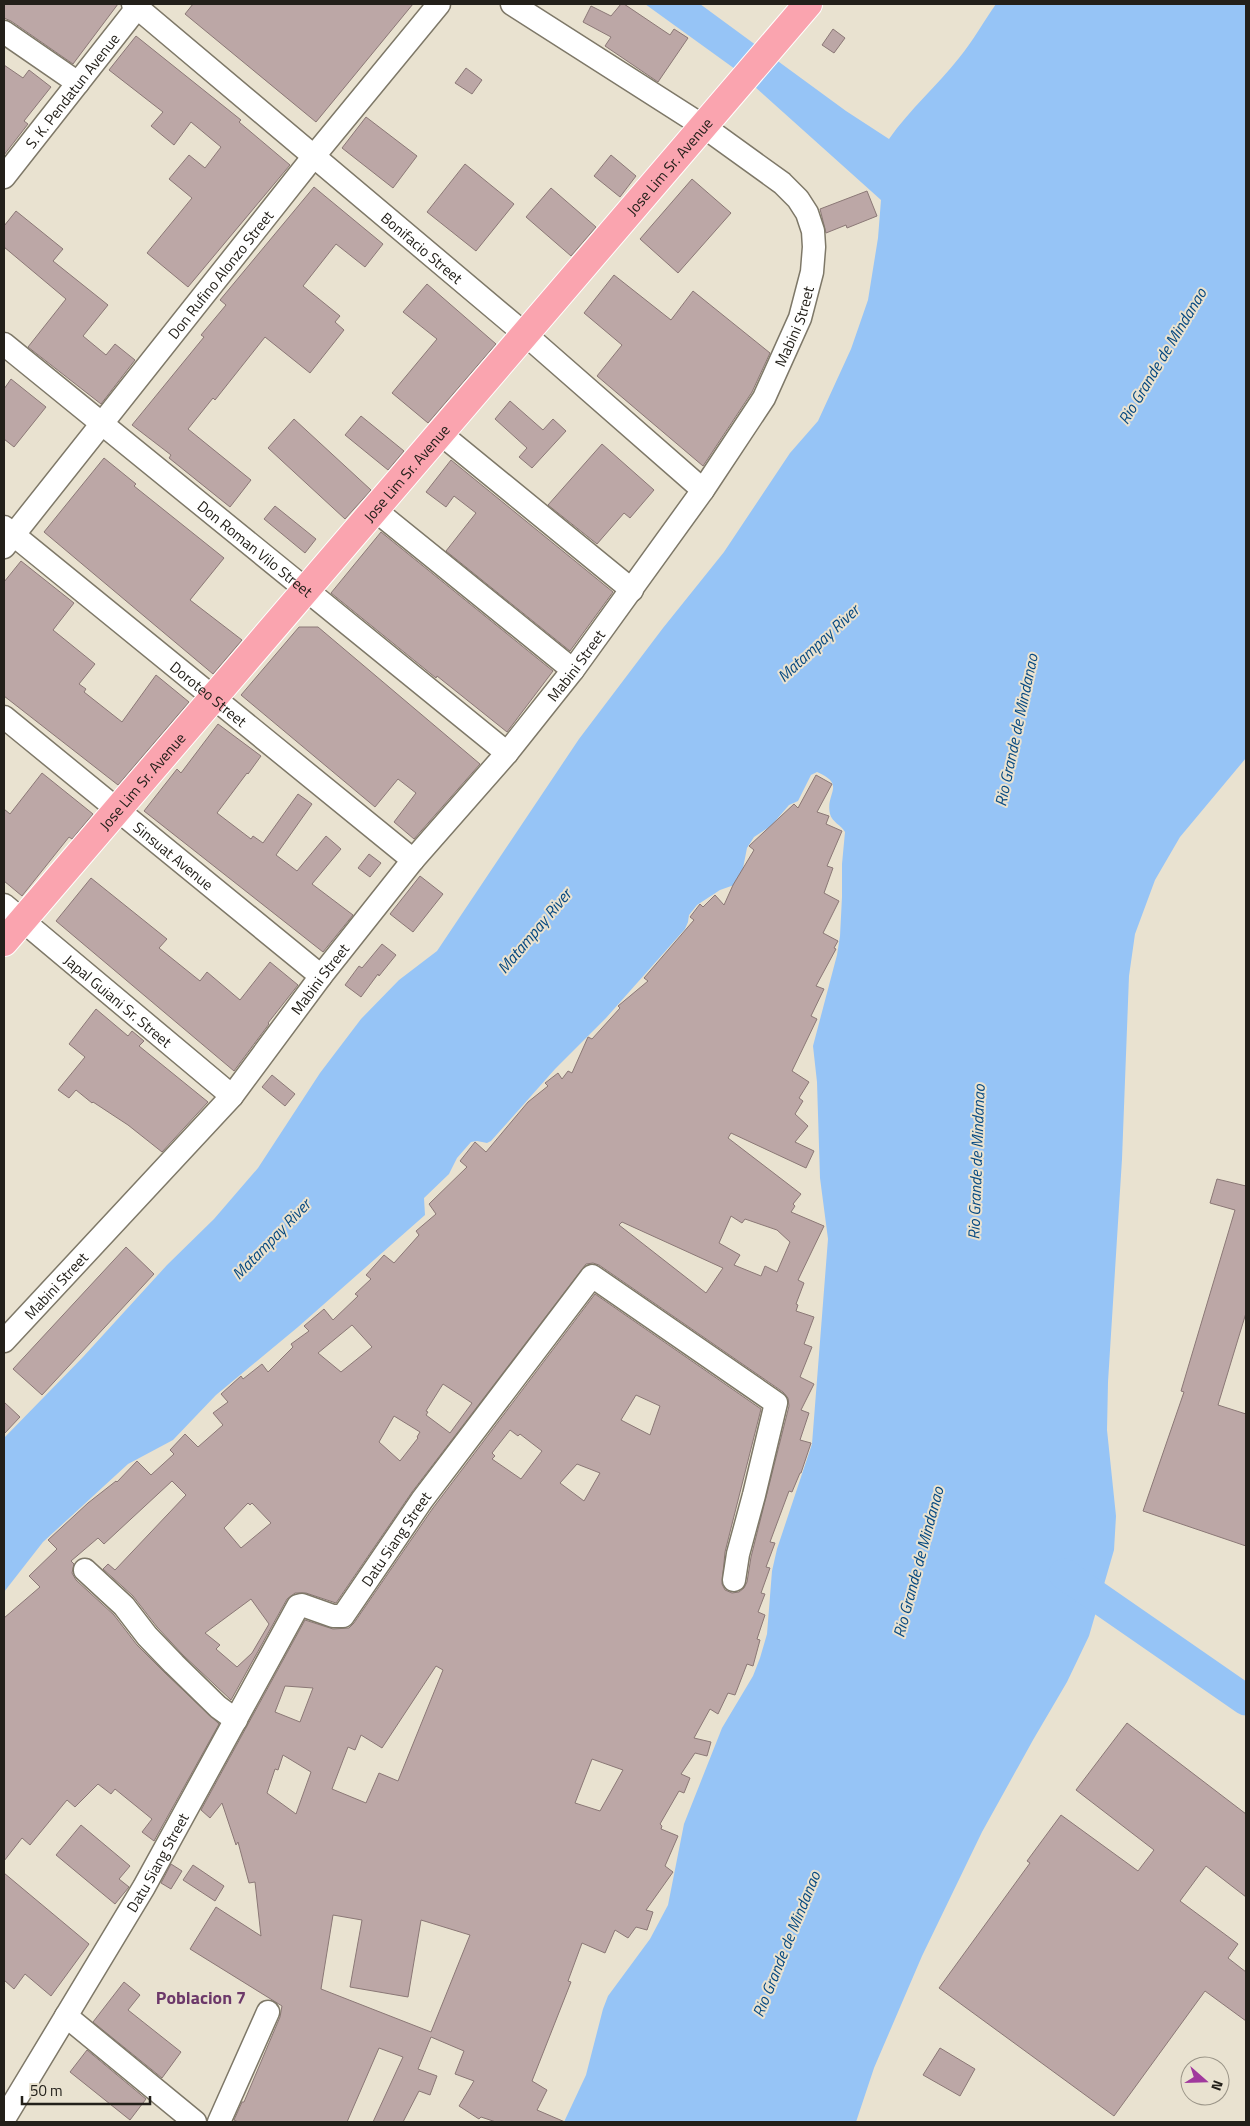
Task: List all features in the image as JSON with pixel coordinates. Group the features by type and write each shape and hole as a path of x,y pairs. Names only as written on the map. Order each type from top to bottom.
{"main road":[{"name":"Jose Lim Sr. Avenue","path":"4,942 13,912 118,809 808,4"}],"street":[{"name":"Don Rufino Alonzo Street","path":"7,536 102,424 314,156 439,4"},
{"name":"Mabini Street","path":"4,1341 232,1096 321,976 413,860 507,753 573,670 703,490 764,398 793,336 808,290 814,247 807,213 798,199 782,183 703,126 512,4"},
{"name":"Bonifacio Street","path":"137,5 526,335 703,490"},
{"name":"S. K. Pendatun Avenue","path":"4,177 137,5"},
{"path":"4,32 78,82"},
{"name":"Don Roman Vilo Street","path":"4,344 507,753"},
{"path":"441,434 632,590"},
{"path":"375,510 573,670"},
{"name":"Doroteo Street","path":"7,536 214,698 413,860"},
{"name":"Sinsuat Avenue","path":"4,717 321,976"},
{"name":"Japal Guiani Sr. Street","path":"13,912 232,1096"},
{"name":"Datu Siang Street","path":"4,2119 139,1896 298,1606 302,1605 333,1616 343,1616 422,1500 592,1276 776,1403 777,1406 738,1554 734,1580"},
{"path":"85,1570 124,1606 147,1636 174,1664 218,1707 236,1720"},
{"path":"219,2122 268,2012"},
{"path":"66,2016 196,2122"}],"water":[{"path":"645,4 700,4 846,111 889,139 959,58 996,4 1246,4 1246,758 1180,837 1155,880 1135,934 1129,976 1122,1159 1108,1382 1107,1430 1116,1516 1114,1550 1089,1636 1067,1682 982,1832 922,1956 874,2068 856,2122 564,2122 586,2075 608,1996 650,1939 668,1905 684,1824 722,1728 753,1676 760,1658 767,1634 772,1571 777,1549 812,1444 828,1239 820,1178 817,1082 813,1046 837,955 840,936 845,832 830,814 829,807 833,785 826,777 817,772 811,775 798,801 789,805 771,826 754,837 747,848 743,873 737,884 720,890 697,905 689,915 685,929 606,1018 555,1069 491,1141 487,1143 471,1142 457,1158 449,1174 424,1198 425,1215 298,1327 216,1395 173,1440 128,1464 43,1542 4,1592 4,1438 83,1357 167,1265 214,1219 258,1168 320,1073 361,1019 399,980 437,951 579,739 663,628 724,552 790,453 818,421 851,349 868,300 878,238 881,200 735,69"}],"building":[{"path":"4,4 118,4 73,64 4,18"},
{"path":"193,4 413,4 316,122 185,14"},
{"path":"621,4 624,4 670,35 674,29 688,38 658,82 605,46 611,37 583,22 591,6 611,16"},
{"path":"833,29 845,38 834,53 822,45"},
{"path":"136,36 241,120 239,122 290,165 188,287 147,253 192,198 169,179 189,155 205,168 221,147 191,122 174,145 151,126 163,112 109,70"},
{"path":"4,65 23,78 29,70 51,87 24,121 28,124 4,155"},
{"path":"466,68 482,80 472,94 455,83"},
{"path":"366,117 417,156 393,188 342,148"},
{"path":"611,155 636,176 620,197 594,176"},
{"path":"465,164 514,204 476,251 427,212"},
{"path":"692,179 731,213 678,273 640,239"},
{"path":"314,187 383,244 365,267 336,244 303,286 340,316 335,322 344,330 310,373 265,337 215,400 213,398 188,429 251,480 230,507 169,458 171,455 132,425 204,337 201,335 226,305 220,300"},
{"path":"551,188 596,227 571,256 526,217"},
{"path":"867,191 877,216 847,228 846,225 826,233 820,209"},
{"path":"16,211 63,249 53,261 108,305 83,336 106,355 115,344 135,360 101,404 28,347 66,299 4,247 4,226"},
{"path":"614,275 671,320 693,291 770,353 752,392 703,466 597,376 622,345 584,313"},
{"path":"427,284 496,344 428,423 392,393 437,339 403,312"},
{"path":"11,379 46,407 14,447 4,439 4,389"},
{"path":"510,401 543,430 553,419 566,431 532,468 519,457 527,448 495,419"},
{"path":"361,416 404,451 388,470 345,435"},
{"path":"294,419 371,490 345,519 268,448"},
{"path":"602,444 654,490 630,518 624,513 597,544 548,505"},
{"path":"104,458 136,484 134,486 224,558 190,600 242,640 213,674 44,532"},
{"path":"451,460 613,592 570,651 446,551 476,513 454,496 446,507 426,492"},
{"path":"275,506 316,539 305,553 264,519"},
{"path":"381,532 553,671 507,732 437,676 436,678 331,593"},
{"path":"21,561 74,603 53,630 95,664 79,684 86,689 84,692 122,722 156,675 189,702 118,785 4,696 4,582"},
{"path":"299,627 318,627 480,764 414,839 394,822 416,793 398,779 375,807 241,695"},
{"path":"218,724 261,756 217,813 251,839 253,836 263,843 298,794 312,804 276,855 297,871 326,836 341,849 312,884 353,915 323,952 144,811 177,769 181,773"},
{"path":"42,773 93,814 72,839 69,837 22,896 4,881 4,809 10,814"},
{"path":"816,775 832,784 817,812 829,816 826,824 842,831 827,866 833,868 824,893 839,901 823,933 838,941 834,948 836,949 816,986 824,989 811,1016 817,1019 792,1071 809,1082 799,1098 803,1101 795,1114 808,1126 795,1142 814,1151 806,1168 731,1133 728,1138 801,1194 793,1204 795,1206 791,1212 824,1226 798,1280 804,1283 796,1304 798,1305 796,1311 814,1317 804,1344 812,1347 800,1377 814,1384 801,1410 809,1413 800,1440 811,1443 801,1473 792,1492 789,1491 770,1542 775,1543 766,1567 770,1568 761,1593 765,1594 758,1612 765,1615 757,1639 760,1640 753,1666 747,1664 735,1695 728,1693 718,1714 710,1709 694,1738 711,1742 707,1756 695,1753 681,1774 690,1778 684,1793 679,1791 660,1824 662,1826 661,1829 678,1836 665,1866 673,1872 646,1910 653,1912 647,1930 636,1927 628,1938 615,1930 605,1953 582,1943 568,1981 571,1982 532,2081 547,2090 537,2110 565,2122 496,2122 481,2117 479,2119 459,2106 474,2081 455,2074 464,2051 431,2037 418,2069 437,2076 430,2095 419,2091 403,2122 373,2122 403,2057 379,2048 347,2122 238,2122 234,2120 242,2102 244,2102 280,2017 282,2006 190,1949 216,1907 261,1936 255,1882 249,1883 238,1842 236,1845 222,1803 210,1818 201,1810 305,1620 333,1629 349,1628 354,1623 433,1508 595,1294 761,1409 725,1552 722,1584 725,1590 732,1593 739,1592 747,1582 751,1557 789,1406 788,1398 783,1392 599,1265 593,1263 586,1264 412,1492 336,1603 306,1593 295,1593 287,1599 231,1700 183,1655 157,1627 133,1596 103,1569 108,1564 115,1570 186,1495 172,1481 104,1544 98,1538 71,1561 74,1564 72,1573 76,1580 114,1615 137,1645 219,1724 154,1841 142,1832 152,1819 115,1789 111,1794 98,1784 75,1807 67,1800 30,1845 22,1838 4,1861 4,1618 40,1587 29,1576 57,1549 48,1540 88,1503 117,1482 137,1461 151,1475 174,1454 170,1450 185,1434 198,1447 223,1425 213,1413 228,1402 221,1394 241,1376 243,1379 262,1364 268,1372 293,1347 291,1344 309,1331 304,1326 324,1309 333,1320 358,1296 355,1294 371,1279 366,1275 384,1255 394,1263 419,1235 416,1231 436,1214 429,1204 467,1167 460,1161 475,1142 486,1152 528,1102 548,1086 545,1083 558,1073 562,1079 568,1071 572,1073 588,1037 592,1039 620,1008 618,1006 648,981 644,978 694,920 690,917 700,904 703,907 715,895 724,905 733,885 754,850 749,846 794,804 798,808","holes":["731,1216 742,1223 745,1219 777,1230 790,1242 777,1272 765,1266 761,1276 734,1265 740,1255 719,1243","622,1222 723,1268 706,1293 619,1225","352,1325 372,1347 341,1372 318,1353","443,1384 472,1403 450,1433 426,1415 428,1412 426,1411","636,1395 660,1406 650,1435 621,1420","394,1416 420,1432 418,1438 400,1461 379,1442","510,1430 518,1436 520,1434 542,1451 521,1479 492,1459 495,1456 492,1453","577,1464 600,1473 584,1501 560,1483","248,1503 250,1505 252,1503 271,1523 241,1548 224,1528","251,1599 269,1624 252,1653 237,1667 216,1649 220,1645 205,1633","436,1666 443,1670 398,1781 379,1773 366,1803 332,1789 348,1747 355,1750 361,1735 382,1748","285,1686 313,1688 300,1722 275,1712","283,1755 311,1772 296,1814 267,1793 275,1769 278,1770","592,1759 623,1770 600,1811 575,1803","333,1915 362,1920 350,1987 408,1997 421,1920 470,1935 431,2032 321,1989"]},
{"path":"369,854 381,863 370,877 358,868"},
{"path":"420,876 443,894 413,932 390,914"},
{"path":"91,878 167,939 159,948 200,981 207,972 240,1000 270,962 298,985 234,1071 56,921"},
{"path":"382,944 396,955 379,976 378,974 361,997 345,985 359,966 362,968"},
{"path":"96,1009 128,1036 132,1031 144,1041 139,1046 208,1102 162,1152 128,1125 92,1103 76,1090 69,1098 58,1090 85,1057 69,1044"},
{"path":"272,1075 295,1094 285,1106 262,1087"},
{"path":"1217,1179 1246,1186 1246,1313 1218,1405 1246,1414 1246,1546 1143,1511 1184,1392 1181,1391 1235,1210 1210,1203"},
{"path":"126,1247 154,1274 42,1395 13,1369"},
{"path":"4,1402 20,1417 4,1434"},
{"path":"1127,1723 1246,1814 1246,1897 1206,1866 1180,1901 1238,1944 1228,1958 1246,1972 1246,2021 1205,1991 1114,2116 939,1988 1030,1863 1027,1861 1061,1815 1138,1871 1154,1850 1076,1790"},
{"path":"81,1825 130,1866 119,1879 129,1887 115,1904 56,1855"},
{"path":"171,1864 182,1871 171,1889 161,1883"},
{"path":"193,1865 224,1886 215,1901 183,1880"},
{"path":"4,1873 89,1944 51,1996 25,1974 14,1989 4,1980"},
{"path":"124,1982 140,1995 128,2010 181,2052 162,2078 93,2022"},
{"path":"940,2048 975,2069 960,2096 923,2075"},
{"path":"87,2050 146,2099 130,2120 70,2072"}],"waterway":[{"path":"1064,1574 1246,1700"}],"district":[{"name":"Poblacion 7","path":"201,1997"}],"water label":[{"name":"Rio Grande de Mindanao","path":"1162,356"},
{"name":"Matampay River","path":"818,643"},
{"name":"Rio Grande de Mindanao","path":"1016,730"},
{"name":"Matampay River","path":"534,931"},
{"name":"Rio Grande de Mindanao","path":"976,1162"},
{"name":"Matampay River","path":"271,1239"},
{"name":"Rio Grande de Mindanao","path":"918,1562"},
{"name":"Rio Grande de Mindanao","path":"786,1944"}]}
